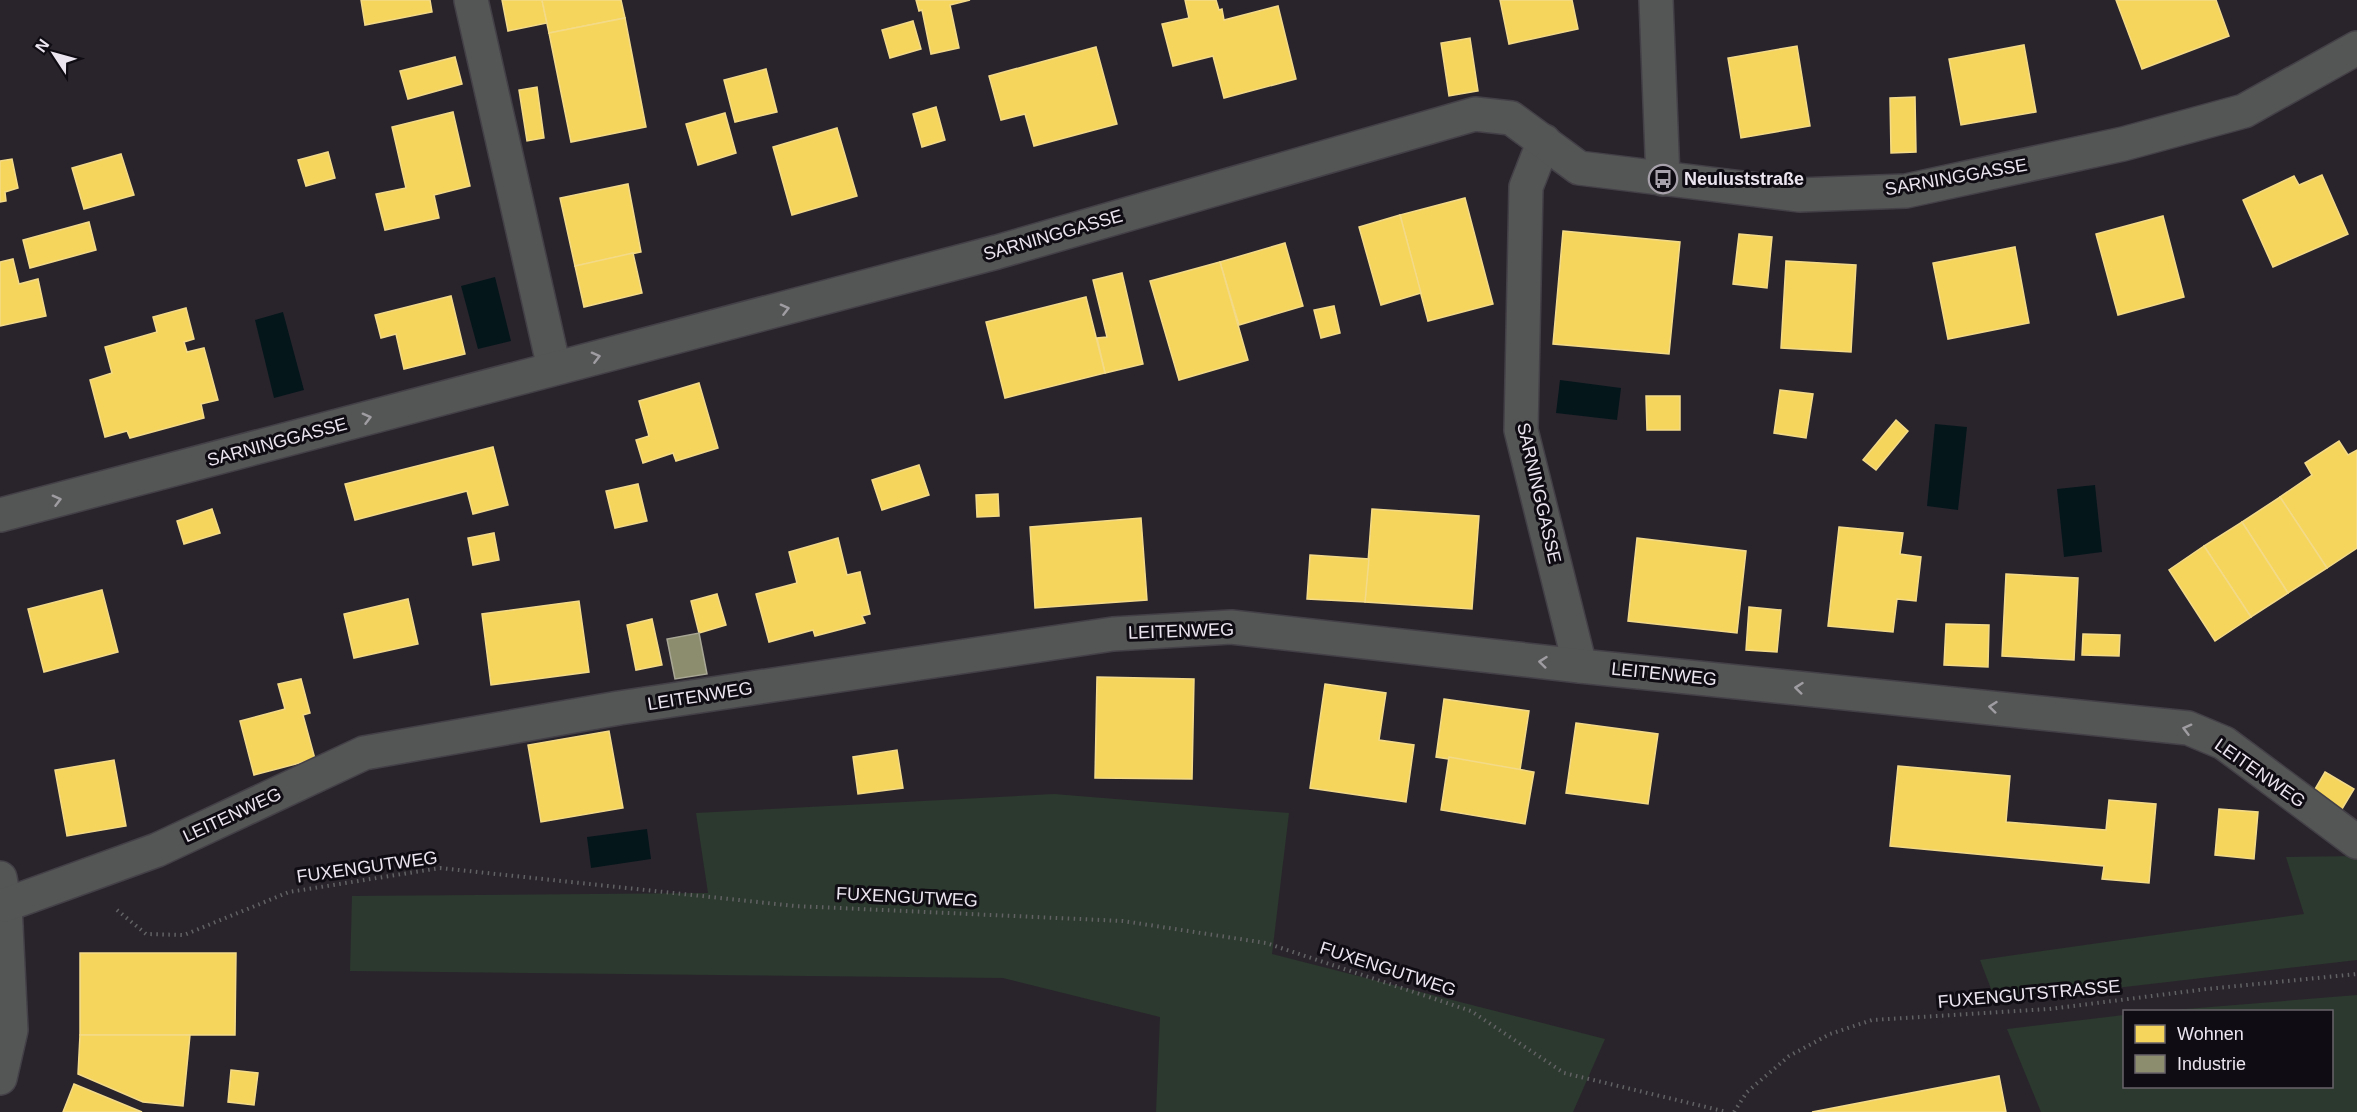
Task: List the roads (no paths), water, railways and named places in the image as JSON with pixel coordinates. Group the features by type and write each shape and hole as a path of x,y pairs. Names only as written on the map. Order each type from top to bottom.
{"street":[{"path":"471,0 554,368"},
{"path":"1656,0 1664,179"},
{"name":"SARNINGGASSE","path":"0,515 997,252 1475,114 1511,118 1579,168 1799,195 1906,191 2123,144 2244,111 2357,48"},
{"name":"SARNINGGASSE","path":"1544,141 1526,188 1521,430 1580,666"},
{"name":"LEITENWEG","path":"2,891 84,877 157,850 364,753 619,708 1113,634 1231,627 1580,666 2188,728 2224,743 2357,842"},
{"path":"0,1078 11,1030 2,891"}],"place":[{"name":"Neuluststraße","path":"1663,179"}]}
